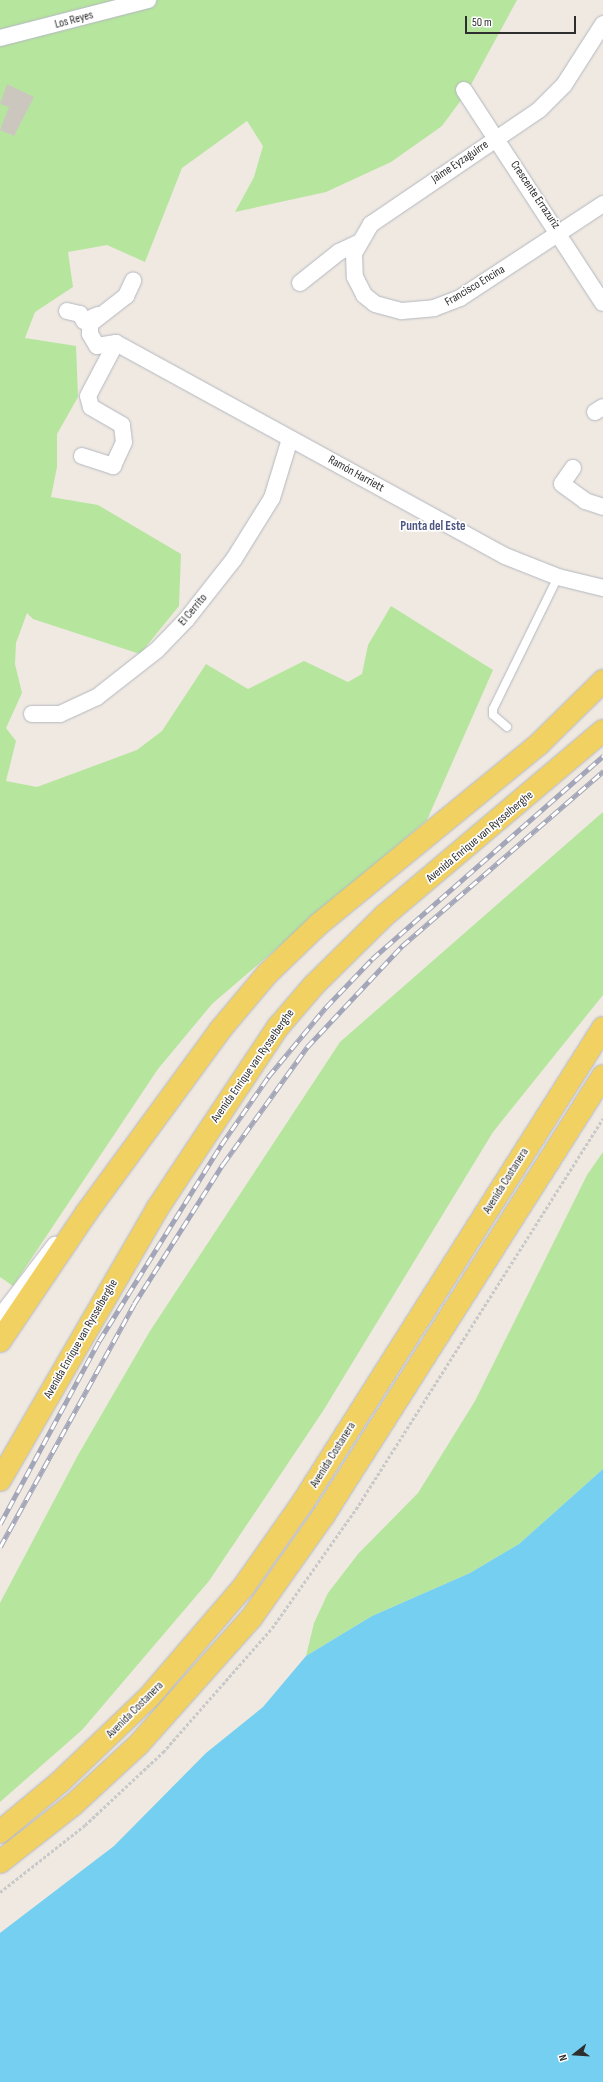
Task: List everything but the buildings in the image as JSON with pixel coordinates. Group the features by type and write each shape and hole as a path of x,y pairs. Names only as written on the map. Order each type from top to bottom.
{"main road":[{"path":"0,1341 87,1212 220,1030 267,974 325,919 539,744 603,681"},
{"name":"Avenida Enrique van Rysselberghe","path":"0,1480 157,1209 278,1027 314,985 385,915 603,731"},
{"name":"Avenida Costanera","path":"0,1832 60,1782 149,1697 244,1586 303,1502 603,1028"},
{"name":"Avenida Costanera","path":"0,1862 74,1804 138,1746 252,1617 324,1515 603,1076"}],"street":[{"name":"Los Reyes","path":"0,38 148,0"},
{"name":"Jaime Eyzaguirre","path":"300,283 339,252 358,243 380,216 497,138 552,98 603,24"},
{"name":"Crescente Errazuriz","path":"464,90 560,232 603,303"},
{"name":"Francisco Encina","path":"358,243 354,271 364,296 382,306 413,311 456,300 603,204"},
{"path":"116,343 97,346 90,334 90,324 126,296 132,281"},
{"path":"67,310 80,314 84,322 102,314"},
{"path":"82,456 113,466 124,442 122,425 91,406 88,396 116,343"},
{"name":"Ramón Harriett","path":"116,343 505,556 558,577 603,588"},
{"name":"El Cerrito","path":"32,714 60,714 92,700 157,650 186,620 234,559 272,498 290,439"},
{"path":"573,468 562,484 585,501 603,507"},
{"path":"0,1317 39,1263 87,1212"}],"lane":[{"path":"507,727 493,715 493,709 558,577"}],"green space":[{"path":"0,0 517,0 467,92 442,126 391,162 326,192 235,212 254,177 263,146 247,121 182,168 145,262 107,245 68,252 73,287 35,312 25,338 76,346 78,397 57,434 57,467 51,497 98,505 181,554 179,606 140,654 33,619 27,613 16,643 15,664 22,693 6,728 16,741 6,781 37,787 137,750 162,731 206,664 248,689 304,661 348,682 362,674 368,645 391,606 493,670 427,820 212,1004 158,1069 13,1286 0,1277"},
{"path":"603,812 603,995 493,1132 323,1411 209,1581 82,1730 0,1802 0,1603 78,1455 150,1331 340,1042"},
{"path":"603,1152 603,1469 519,1544 470,1573 372,1616 306,1656 314,1623 328,1593 358,1554 418,1493 475,1401 587,1175"}],"water":[{"path":"603,1469 603,2082 0,2082 0,1933 114,1846 206,1753 263,1707 306,1656 372,1616 470,1573 519,1544"}],"railway":[{"path":"0,1524 99,1341 221,1145 268,1077 326,1007 372,959 603,756"},
{"path":"0,1547 134,1304 223,1164 307,1047 402,946 603,771"}],"district":[{"name":"Punta del Este","path":"433,526"}]}
